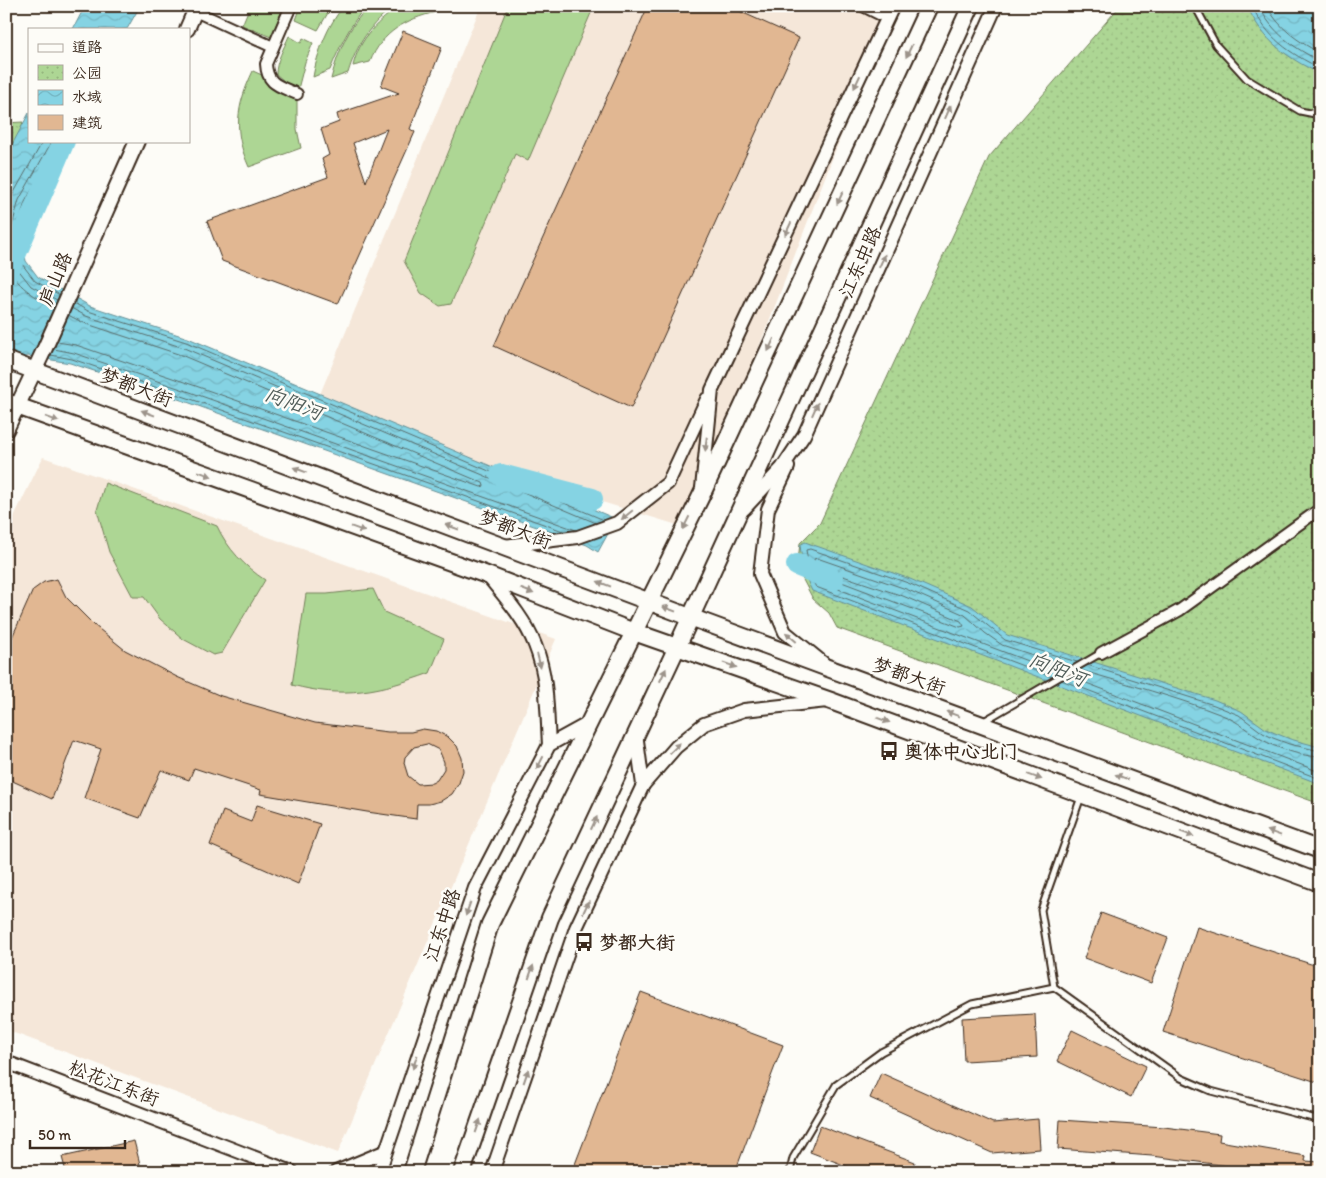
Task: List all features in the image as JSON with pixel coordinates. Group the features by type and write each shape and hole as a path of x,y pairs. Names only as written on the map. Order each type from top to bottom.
{"main road":[{"path":"412,1172 490,924 650,601 684,527 701,496 929,6"},
{"name":"江东中路","path":"462,1172 550,918 972,6"},
{"path":"187,28 196,9"},
{"name":"庐山路","path":"6,430 12,404 34,371 46,348 136,142"},
{"name":"梦都大街","path":"12,362 690,617 1320,850"},
{"path":"12,404 488,575 634,632 831,701 1320,883"}],"street":[{"path":"291,6 266,64 266,72 270,80 297,94"},
{"path":"504,546 578,538 617,523 668,483 890,12 863,6"},
{"name":"江东中路","path":"735,518 782,468 804,435 996,6"},
{"path":"196,9 273,47"},
{"path":"701,496 712,390"},
{"path":"804,435 768,508 760,574 785,632 829,668"},
{"path":"1101,653 1180,610 1320,509"},
{"path":"488,575 516,610 535,646 546,690 549,745 589,723"},
{"path":"492,1172 576,928 643,785 676,746 704,724 744,710 831,701"},
{"path":"636,733 643,785"},
{"name":"江东中路","path":"379,1172 384,1152 476,888 549,745"},
{"name":"松花江东街","path":"6,1062 292,1172"},
{"path":"336,1172 384,1152"}],"lane":[{"path":"1195,6 1216,45 1246,79 1300,111 1320,115"},
{"path":"979,724 1101,653"},
{"path":"1082,794 1041,910 1054,987 1181,1078 1211,1091 1320,1120"},
{"path":"790,1172 793,1158 836,1085 881,1052 972,1004 1054,987"}],"shaded area":[{"path":"481,6 863,6 887,18 701,496 684,527 592,499 444,460 313,411"},
{"path":"43,457 556,639 338,1153 6,1030 6,533"}],"green space":[{"path":"250,6 284,6 271,37 242,25"},
{"path":"301,6 332,6 318,30 296,20"},
{"path":"344,6 366,6 345,36 330,70 313,77 324,39 333,21"},
{"path":"369,6 395,6 379,19 366,35 355,53 348,73 331,79 345,40"},
{"path":"401,6 435,6 436,12 396,28 381,43 370,62 353,66 360,47 371,31 385,17"},
{"path":"508,6 594,6 528,161 515,154 451,304 440,306 421,293 404,261"},
{"path":"1120,6 1320,6 1320,804 837,628 829,613 813,599 802,578 798,561 800,543 820,523 989,157"},
{"path":"289,36 301,43 303,38 313,43 305,62 298,89 285,82 276,74 279,59"},
{"path":"253,71 297,97 297,129 301,148 249,167 240,142 239,119 243,96"},
{"path":"23,122 6,174 6,123"},
{"path":"105,483 217,526 237,556 265,580 222,653 213,655 183,639 160,619 144,597 133,597 109,552 97,510"},
{"path":"373,589 384,612 444,639 430,673 395,684 362,691 328,692 292,685 306,594 327,594"}],"water":[{"path":"85,6 140,6 128,28 74,28"},
{"path":"1247,6 1320,6 1320,74 1296,61 1268,39"},
{"path":"28,115 28,142 63,142 29,204 21,233 26,261 38,277 90,306 188,338 616,519 598,552 587,545 187,402 70,363 28,356 6,360 6,156"},
{"path":"805,542 910,579 972,606 1007,635 1215,700 1241,711 1266,729 1290,739 1320,747 1320,784 812,591 805,574 800,545"}],"building":[{"path":"648,6 728,6 799,38 631,408 494,346"},
{"path":"403,31 442,47 410,129 415,132 338,304 222,261 207,221 328,177 322,159 329,155 321,129 339,122 337,114 399,93 381,86","holes":["387,129 366,182 353,143"]},
{"path":"57,579 66,597 94,625 125,650 177,677 221,696 315,723 388,732 411,732 423,729 436,731 448,737 457,746 462,758 463,771 459,783 452,794 441,801 417,804 416,819 260,794 261,790 194,768 189,780 161,770 140,818 84,798 101,749 74,740 52,799 6,778 6,651 33,590 44,582","holes":["427,744 439,750 444,762 444,769 437,780 432,783 418,784 408,776 404,763 405,757 414,747"]},
{"path":"257,805 320,824 298,884 210,845 223,811 251,822"},
{"path":"1101,913 1168,938 1151,983 1084,958"},
{"path":"1197,927 1320,967 1320,1083 1163,1032"},
{"path":"641,992 783,1045 735,1172 572,1172"},
{"path":"1035,1014 1037,1057 964,1061 962,1018"},
{"path":"1072,1030 1146,1066 1131,1097 1057,1061"},
{"path":"881,1073 993,1123 1038,1119 1040,1149 992,1153 870,1098"},
{"path":"1060,1120 1164,1127 1220,1134 1219,1141 1306,1156 1305,1161 1320,1162 1320,1172 1228,1172 1229,1166 1152,1156 1058,1149"},
{"path":"820,1126 915,1162 911,1172 862,1172 810,1152"},
{"path":"134,1141 140,1164 104,1172 66,1172 62,1157"}],"waterway":[{"path":"6,276 64,142"},
{"name":"向阳河","path":"501,475 592,499"},
{"name":"向阳河","path":"797,565 833,580"}],"place":[{"name":"奥体中心北门","path":"889,751"},
{"name":"梦都大街","path":"584,942"}]}
